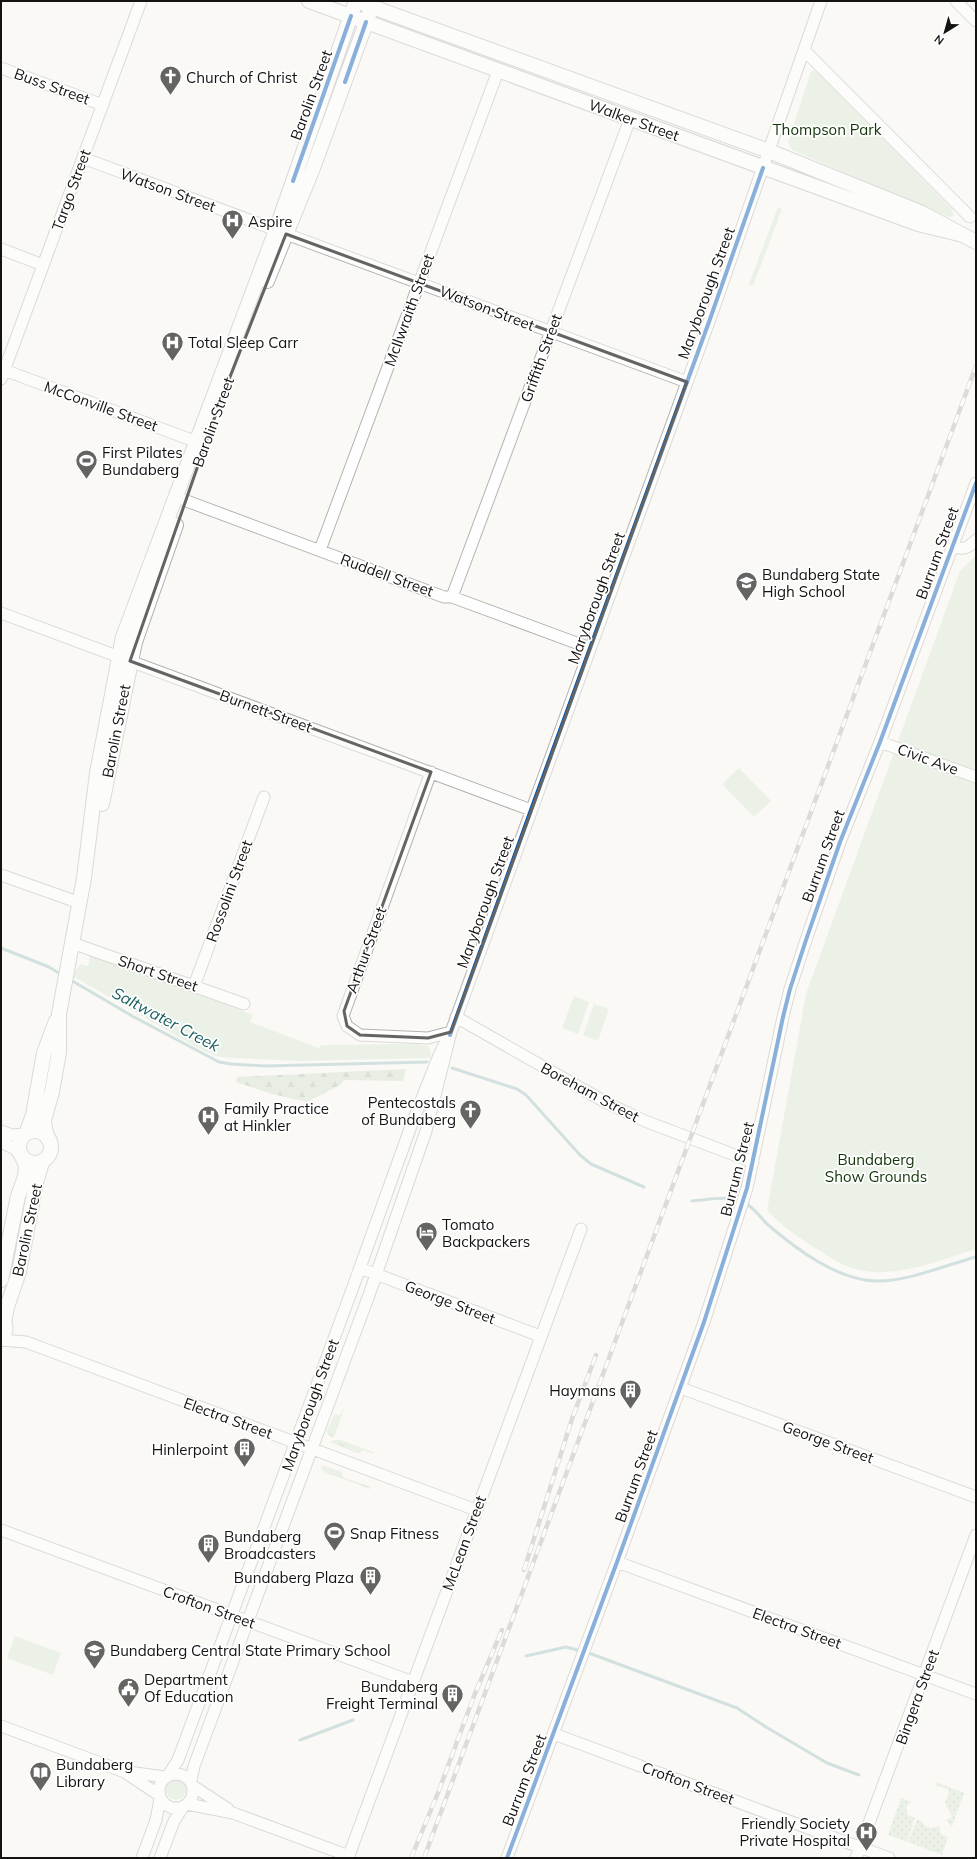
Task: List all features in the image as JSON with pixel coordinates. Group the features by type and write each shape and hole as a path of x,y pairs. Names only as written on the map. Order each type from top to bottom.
{"main road":[{"name":"Walker Street","path":"310,1 918,224 959,234"},
{"name":"Walker Street","path":"356,1 372,4 769,151 922,213 976,242"},
{"name":"Barolin Street","path":"124,659 135,642 184,500 281,232 356,1"},
{"name":"Barolin Street","path":"48,1139 44,1120 52,1092 59,1052 59,1014 62,993 84,878 104,791 124,659 123,638 197,442 281,232 313,168 372,4"},
{"name":"Barolin Street","path":"25,1134 33,1115 44,1053 59,1014"},
{"path":"36,1131 45,1135 48,1139 50,1150 42,1162 32,1163 22,1157 19,1141 25,1134 36,1131"},
{"name":"Barolin Street","path":"1,1280 18,1196 25,1177 26,1165 22,1157"},
{"name":"Barolin Street","path":"1,1340 5,1333 4,1321 19,1272 36,1183 42,1162"}],"street":[{"name":"Targo Street","path":"3,374 141,1"},
{"name":"Maryborough Street","path":"167,1776 178,1760 411,1126 456,1017 530,810 687,382 769,151 820,1"},
{"path":"956,1 976,21"},
{"path":"804,50 970,217"},
{"name":"Buss Street","path":"1,68 103,105"},
{"name":"McIlwraith Street","path":"320,550 498,71"},
{"name":"Griffith Street","path":"452,597 630,119"},
{"name":"Watson Street","path":"83,158 687,382"},
{"path":"1,249 43,265"},
{"name":"McConville Street","path":"3,374 197,442"},
{"name":"Burrum Street","path":"507,1858 554,1734 704,1322 745,1195 790,988 840,842 880,742 976,483"},
{"name":"Ruddell Street","path":"184,500 590,648"},
{"path":"952,547 961,550 967,549 976,540"},
{"name":"Burnett Street","path":"1,613 530,810"},
{"name":"Civic Ave","path":"880,742 976,777"},
{"name":"Arthur Street","path":"431,772 343,1016 347,1026 360,1035 428,1038 450,1033"},
{"name":"Rossolini Street","path":"194,986 264,796"},
{"path":"1,875 80,904"},
{"name":"Short Street","path":"72,943 244,1004"},
{"name":"Boreham Street","path":"456,1017 619,1110 753,1162"},
{"name":"Maryborough Street","path":"192,1784 194,1766 376,1274 426,1131 450,1033"},
{"path":"1,1131 12,1135 25,1134"},
{"path":"1,1142 15,1149 22,1157"},
{"name":"McLean Street","path":"349,1857 540,1336 581,1229"},
{"name":"George Street","path":"360,1268 540,1336"},
{"name":"Electra Street","path":"4,1321 26,1342"},
{"name":"Electra Street","path":"1,1340 26,1342 476,1510"},
{"name":"George Street","path":"680,1388 976,1497"},
{"name":"Crofton Street","path":"3,1530 413,1682"},
{"name":"Bingera Street","path":"856,1858 976,1535"},
{"name":"Electra Street","path":"617,1562 976,1694"},
{"path":"1,1726 122,1771 160,1797 168,1806 173,1808 185,1805 234,1813 349,1857"},
{"name":"Crofton Street","path":"554,1734 889,1858"},
{"path":"122,1771 167,1776 184,1775 192,1784 234,1813"},
{"path":"142,1858 156,1820 160,1797 159,1785 167,1776"},
{"path":"160,1858 174,1821 192,1796 192,1784"}],"highlighted area":[{"path":"286,234 687,382 451,1032 428,1038 360,1035 347,1026 344,1011 431,772 130,661 219,405"}],"green space":[{"name":"Thompson Park","path":"811,71 816,71 951,208 954,216 949,217 792,150 788,142"},
{"path":"778,207 782,209 753,286 749,284"},
{"name":"Bundaberg Show Grounds","path":"976,555 976,1249 913,1268 880,1272 864,1271 844,1265 812,1246 782,1225 767,1210 806,994 960,571"},
{"path":"739,768 771,801 754,817 722,784"},
{"path":"90,954 253,1015 250,1022 319,1048 321,1045 418,1044 428,1046 431,1052 430,1058 298,1061 215,1056 196,1047 74,977 75,971 81,964 88,966"},
{"path":"574,996 589,1002 578,1034 562,1028"},
{"path":"594,1004 609,1009 598,1041 583,1035"},
{"path":"406,1069 403,1081 344,1080 340,1085 307,1102 272,1094 236,1082 237,1077"},
{"path":"343,1409 334,1437 331,1437 326,1432 334,1415 340,1415"},
{"path":"334,1440 341,1440 375,1453 374,1454 363,1450 360,1453 356,1453 330,1442"},
{"path":"322,1465 342,1472 343,1477 371,1487 370,1489 324,1472 321,1468"},
{"path":"15,1636 61,1653 53,1675 7,1658"},
{"path":"176,1780 183,1783 186,1790 183,1797 176,1800 169,1797 166,1790 169,1783"},
{"path":"936,1782 964,1793 952,1827 947,1821 944,1821 952,1817 945,1802 949,1793 947,1789 935,1785"},
{"path":"901,1798 912,1802 908,1804 906,1808 908,1815 915,1818 907,1842 888,1835"},
{"path":"917,1819 922,1821 925,1826 931,1828 939,1826 941,1834 948,1837 942,1855 908,1842"}],"waterway":[{"name":"Saltwater Creek","path":"1,948 49,967 62,975"},
{"name":"Saltwater Creek","path":"69,979 134,1017 219,1062 265,1066 427,1062"},
{"name":"Saltwater Creek","path":"452,1068 517,1089 526,1095 580,1155 591,1164 644,1187"},
{"name":"Saltwater Creek","path":"692,1201 724,1198 743,1202 753,1209 778,1234 804,1253 832,1269 861,1279 876,1281 900,1279 976,1257"},
{"path":"526,1656 566,1647 581,1651"},
{"path":"586,1652 737,1708 827,1763 859,1775"},
{"path":"300,1740 353,1720"}],"railway":[{"path":"424,1858 976,366"},
{"path":"524,1570 572,1419 596,1355"},
{"path":"411,1858 438,1793 474,1696 502,1630"}],"cycle path":[{"path":"293,181 351,16"},
{"path":"345,82 366,22"},
{"path":"450,1035 710,319 763,168"},
{"path":"507,1858 704,1322 747,1188 790,989 840,842 880,742 976,483"}],"place":[{"name":"Church of Christ","path":"170,96"},
{"name":"Aspire","path":"232,240"},
{"name":"Total Sleep Carr","path":"173,362"},
{"name":"First Pilates Bundaberg","path":"87,480"},
{"name":"Bundaberg State High School","path":"747,602"},
{"name":"Pentecostals of Bundaberg","path":"471,1130"},
{"name":"Family Practice at Hinkler","path":"208,1136"},
{"name":"Tomato Backpackers","path":"426,1252"},
{"name":"Haymans","path":"631,1410"},
{"name":"Hinlerpoint","path":"244,1468"},
{"name":"Snap Fitness","path":"335,1552"},
{"name":"Bundaberg Broadcasters","path":"209,1564"},
{"name":"Bundaberg Plaza","path":"370,1596"},
{"name":"Bundaberg Central State Primary School","path":"95,1670"},
{"name":"Department Of Education","path":"129,1708"},
{"name":"Bundaberg Freight Terminal","path":"453,1714"},
{"name":"Bundaberg Library","path":"41,1792"},
{"name":"Friendly Society Private Hospital","path":"866,1852"}]}
